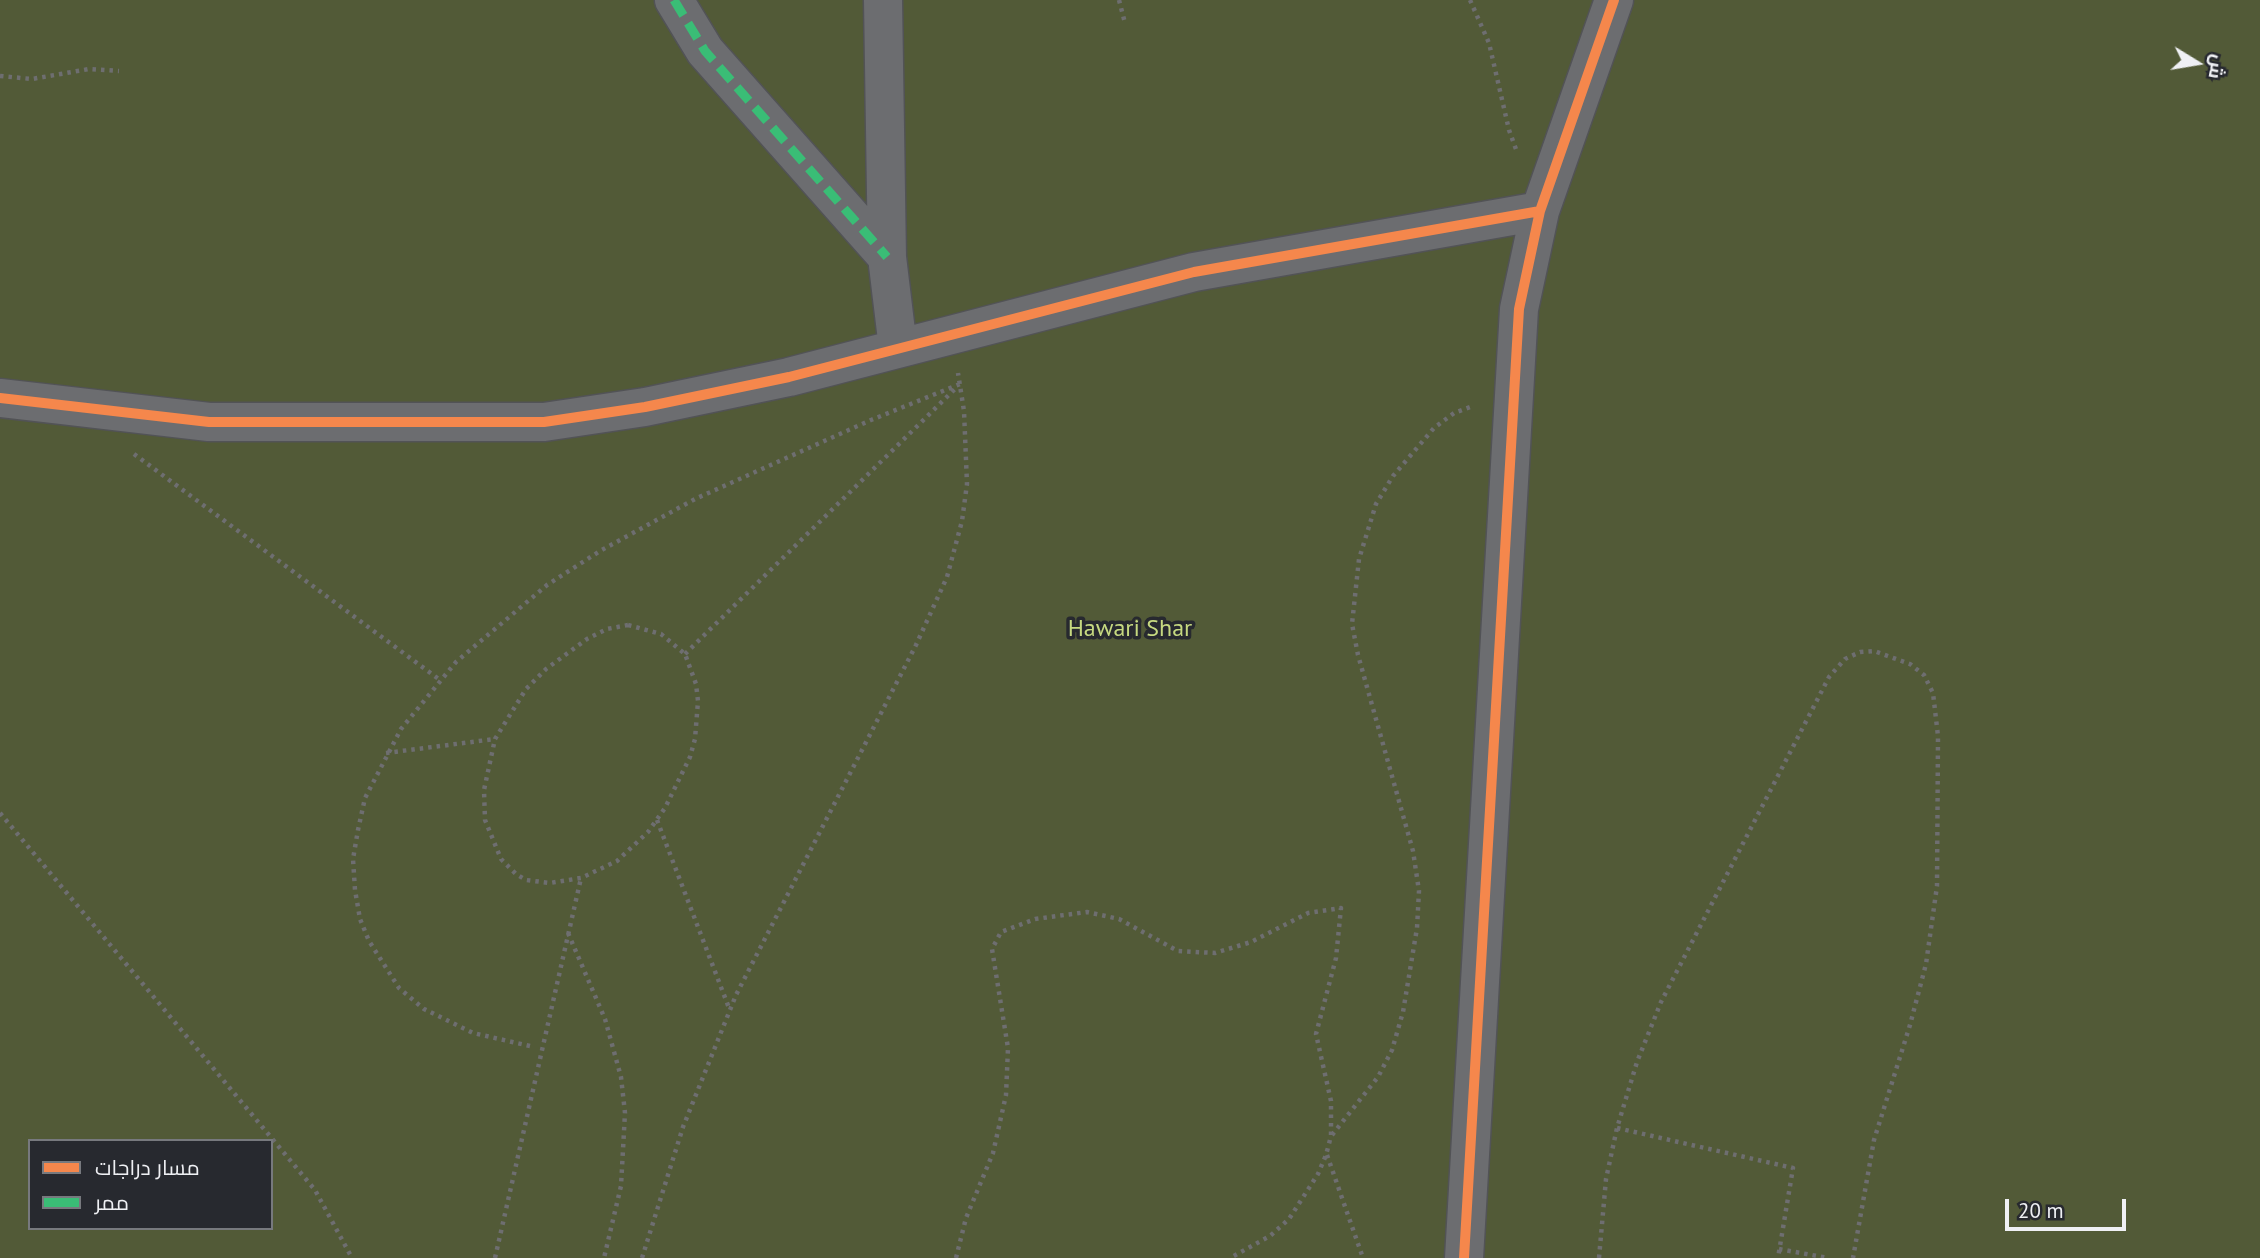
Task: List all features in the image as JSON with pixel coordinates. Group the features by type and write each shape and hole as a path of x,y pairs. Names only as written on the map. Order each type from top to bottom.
{"street":[{"path":"674,0 705,51 887,257"},
{"path":"883,0 887,257 898,348"},
{"path":"1464,1258 1519,309 1540,211 1614,0"},
{"path":"0,398 209,422 544,422 710,394 1194,272 1540,211"}],"path":[{"path":"1119,0 1125,23"},
{"path":"1470,0 1489,43 1509,130 1518,153"},
{"path":"0,76 32,79 89,69 119,71"},
{"path":"642,1258 683,1126 729,1010 911,657 947,577 962,521 967,484 960,384 949,335"},
{"path":"685,654 960,384"},
{"path":"530,1046 473,1033 424,1009 400,988 369,941 358,909 353,859 365,798 386,753 401,729 456,662 504,619 547,585 600,551 695,499 870,420 960,384"},
{"path":"1331,1136 1378,1077 1392,1049 1403,1012 1418,928 1419,891 1413,851 1352,624 1359,559 1376,504 1393,476 1434,428 1466,407 1512,407"},
{"path":"126,448 440,680"},
{"path":"628,625 646,627 675,643 685,654 696,684 698,701 695,739 678,785 657,819 617,861 581,878 550,883 526,880 508,868 494,848 483,804 495,739 526,689 545,668 607,629 628,625"},
{"path":"1599,1258 1606,1179 1617,1128 1637,1062 1661,1002 1829,677 1845,659 1860,652 1874,650 1910,664 1924,675 1933,693 1936,717 1937,886 1920,988 1874,1140 1853,1258"},
{"path":"386,753 495,739"},
{"path":"0,813 272,1139"},
{"path":"657,819 729,1010"},
{"path":"495,1258 581,878"},
{"path":"956,1258 966,1218 993,1153 1006,1095 1008,1048 992,950 1001,932 1035,919 1069,912 1104,915 1178,951 1214,953 1251,942 1308,913 1341,908 1336,958 1316,1034 1331,1101 1331,1136 1326,1154 1318,1174 1289,1219 1270,1236 1230,1258"},
{"path":"568,932 605,1019 621,1077 625,1113 621,1186 604,1258"},
{"path":"1617,1128 1793,1168 1778,1258"},
{"path":"273,1140 315,1190 352,1258"},
{"path":"1326,1154 1363,1258"},
{"path":"1779,1249 1828,1258"}],"green space":[{"name":"Hawari Shar","path":"0,0 2260,0 2260,1258 0,1258"}],"marked path":[{"path":"674,0 705,51 887,257"}],"cycle path":[{"path":"1464,1258 1519,309 1540,211 1614,0"},
{"path":"0,398 209,422 544,422 645,407 789,377 1194,272 1540,211"}]}
